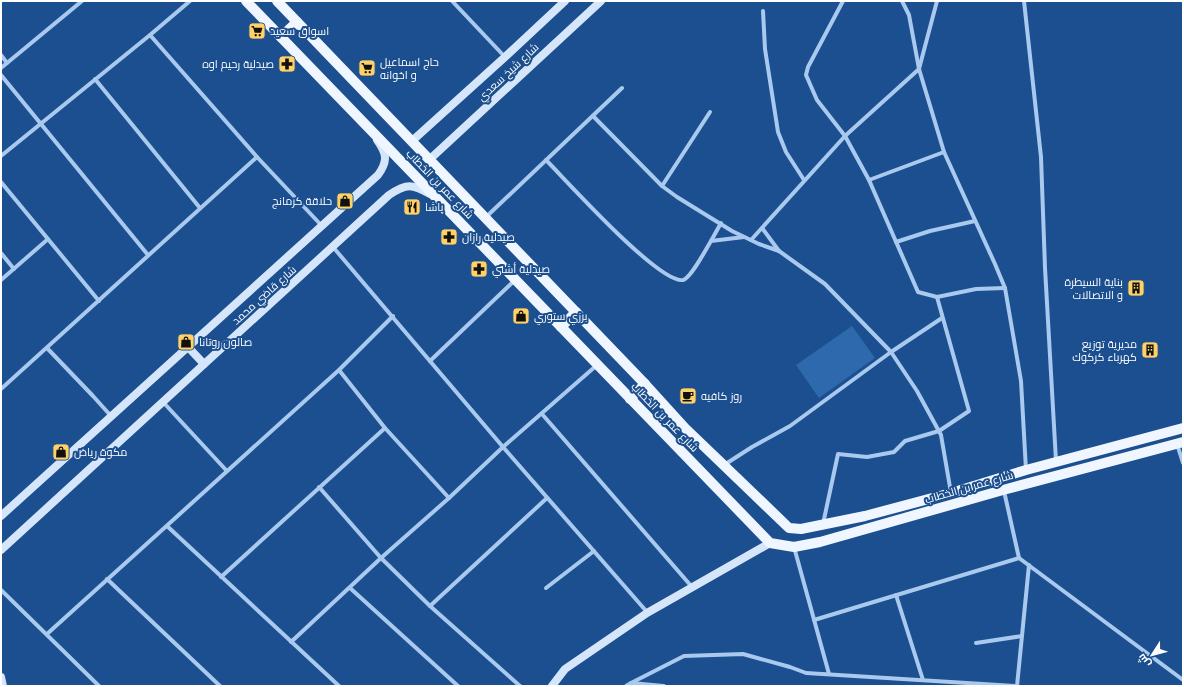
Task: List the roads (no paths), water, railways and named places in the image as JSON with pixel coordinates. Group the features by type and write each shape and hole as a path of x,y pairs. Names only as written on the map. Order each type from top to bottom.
{"main road":[{"name":"شارع عمر بن الخطاب","path":"246,1 770,543 794,548 820,542 1003,490 1180,443"},
{"name":"شارع عمر بن الخطاب","path":"277,1 645,384 685,428 789,528 801,529 865,516 951,493 1026,470 1183,428"},
{"path":"281,37 297,22"},
{"path":"561,327 576,312"},
{"path":"630,399 645,384"}],"street":[{"path":"1,68 82,1"},
{"path":"1,156 190,1"},
{"path":"452,1 505,58"},
{"name":"شارع شيخ سعدي","path":"412,141 505,58 565,1"},
{"name":"شارع شيخ سعدي","path":"429,160 601,1"},
{"path":"843,1 808,67 806,75 817,100 845,136 868,180 918,292 937,297 976,289 1004,288"},
{"path":"902,1 909,15 919,69 944,152 995,264 1004,288 1021,381 1026,470"},
{"path":"751,240 845,136 919,69 937,1"},
{"path":"1024,1 1041,157 1045,268 1056,462"},
{"path":"763,11 765,49 778,132 786,152 804,180"},
{"path":"150,35 257,157 322,226"},
{"path":"1,55 8,63"},
{"path":"1,75 148,255"},
{"path":"95,79 200,208"},
{"path":"485,218 622,88"},
{"path":"662,186 710,112"},
{"path":"593,116 662,186 677,197 744,237 779,251 826,284 891,352 917,391 941,435 951,493"},
{"name":"شارع قاضي محمد","path":"1,516 378,175 385,165 385,157 382,147 370,130"},
{"path":"868,180 944,152"},
{"path":"1,389 257,157"},
{"path":"546,160 620,236 656,266 675,279 684,280 690,276 721,223"},
{"path":"1,182 98,301"},
{"name":"شارع قاضي محمد","path":"1,550 389,196 402,187 408,186 420,188 444,206"},
{"path":"896,242 930,231 975,221"},
{"path":"762,228 779,251"},
{"path":"711,241 744,237"},
{"path":"1,280 48,239"},
{"path":"333,247 503,447 648,613"},
{"path":"1,253 14,269"},
{"path":"430,361 515,280"},
{"path":"823,525 838,454 867,457 894,452 906,441 938,431 969,411 937,297"},
{"path":"47,634 167,526 226,470 339,370 393,316"},
{"path":"723,466 752,447 790,426 891,352 942,318"},
{"path":"188,347 204,364"},
{"path":"47,348 111,416"},
{"path":"291,642 503,447 598,365"},
{"path":"339,370 385,428 449,498"},
{"path":"163,402 226,470"},
{"path":"542,414 692,587"},
{"path":"221,577 385,428"},
{"path":"1180,443 1183,463"},
{"path":"319,488 381,558 430,606 520,686"},
{"path":"1003,490 1018,558 1183,680"},
{"path":"430,606 547,498"},
{"path":"167,526 339,686"},
{"path":"552,686 565,669 648,613 770,543"},
{"path":"794,548 829,674"},
{"path":"546,588 594,551"},
{"path":"814,620 1018,558"},
{"path":"631,685 684,656 743,654 806,673 923,680 972,685 1016,686 1029,565"},
{"path":"107,579 220,686"},
{"path":"350,588 458,686"},
{"path":"1,590 99,686"},
{"path":"896,595 923,680"},
{"path":"976,643 1022,636"},
{"path":"1,677 3,686"},
{"path":"626,686 664,686"}],"place":[{"name":"اسواق سعيد","path":"257,31"},
{"name":"صيدلية رحيم اوه","path":"287,64"},
{"name":"حاج اسماعيل و اخوانه","path":"367,68"},
{"name":"حلاقة كرمانج","path":"345,201"},
{"name":"پاشا","path":"412,207"},
{"name":"صيدلية رازان","path":"449,237"},
{"name":"صيدلية أشتي","path":"479,269"},
{"name":"بناية السيطرة و الاتصالات","path":"1136,288"},
{"name":"برزي ستوري","path":"521,316"},
{"name":"صالون روتانا","path":"186,342"},
{"name":"مديرية توزيع كهرباء كركوك","path":"1150,350"},
{"name":"روز كافيه","path":"688,396"},
{"name":"مكوة رياض","path":"61,452"}]}
